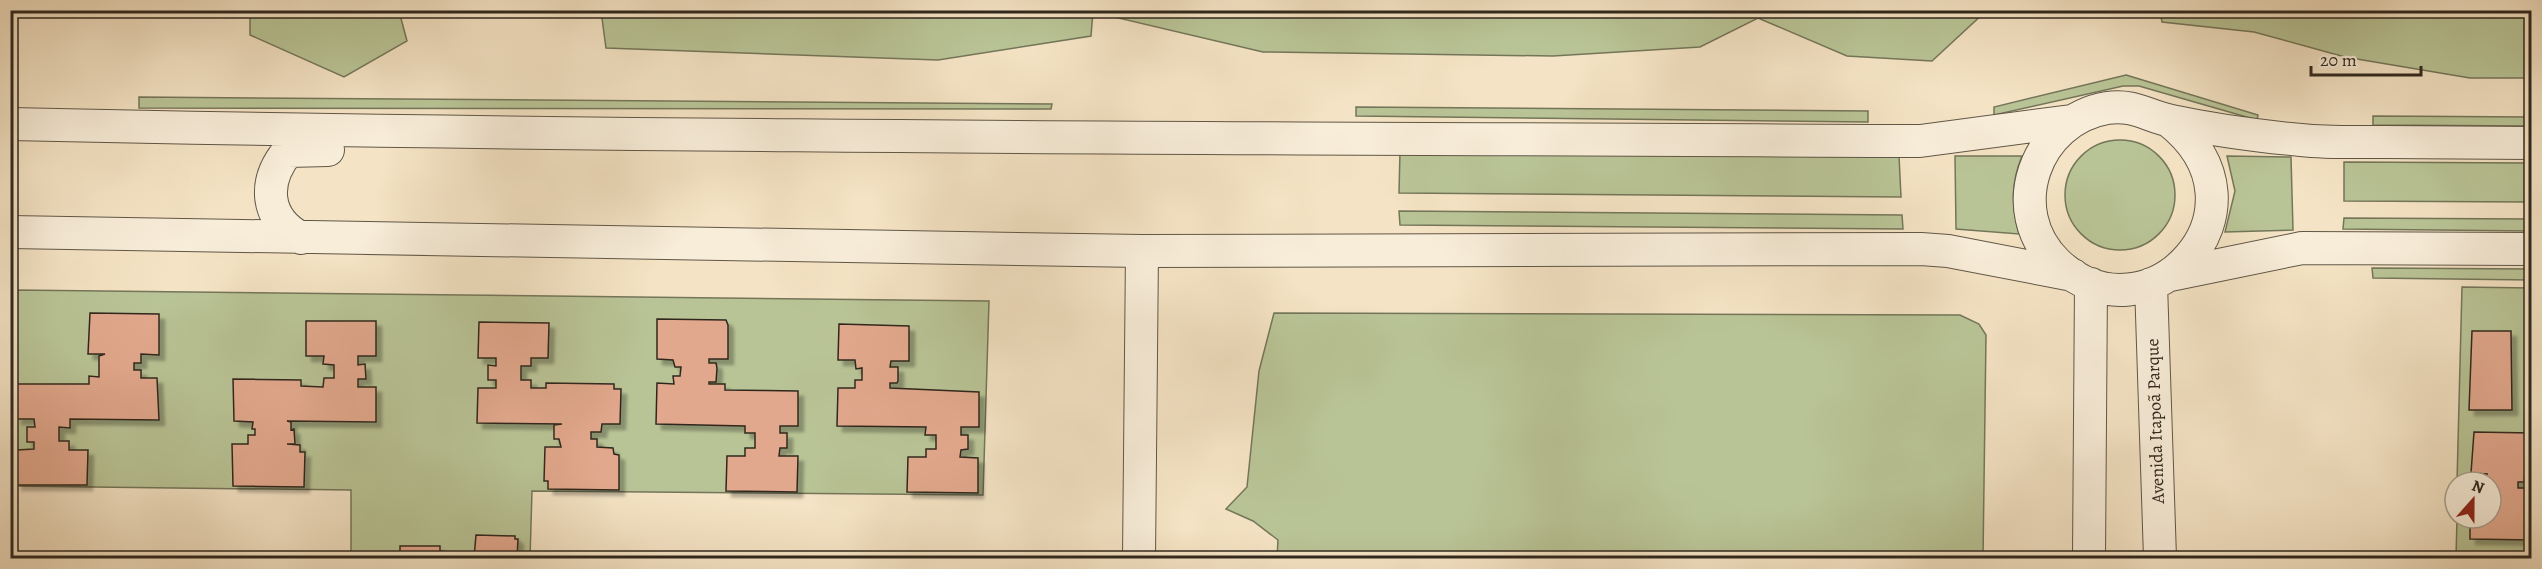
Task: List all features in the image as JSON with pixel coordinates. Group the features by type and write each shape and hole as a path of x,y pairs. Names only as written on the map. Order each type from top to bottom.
{"street":[{"path":"2089,558 2082,280 2043,247 2030,208 2034,168 2043,150 2055,134 2071,121 2089,112 2130,107 2169,121 2321,141 2532,143"},
{"path":"10,124 371,132 1920,141 2071,121"},
{"path":"2161,279 2199,246 2211,207 2211,187 2206,168 2191,141 2169,121"},
{"path":"301,238 289,231 273,207 272,177 279,162 288,151 349,150 371,132"},
{"path":"10,232 1142,251 1921,249 1948,251 2111,288 2131,288 2161,279 2302,248 2532,249"},
{"path":"1139,558 1142,251"},
{"name":"Avenida Itapoã Parque","path":"2160,558 2161,279"}],"green space":[{"path":"601,10 1093,11 1091,36 938,60 606,48"},
{"path":"1114,10 1991,11 1985,12 1932,61 1847,56 1758,18 1700,47 1553,56 1263,52 1114,17"},
{"path":"250,11 399,11 407,41 344,77 250,35"},
{"path":"2160,11 2531,11 2531,78 2470,78 2345,57 2254,32 2162,22"},
{"path":"2126,75 2258,115 2257,120 2139,86 2123,86 1994,115 1994,107"},
{"path":"139,97 1052,104 1051,109 139,108"},
{"path":"1356,107 1868,111 1868,122 1356,116"},
{"path":"2373,116 2531,117 2531,126 2373,125"},
{"path":"2120,140 2141,144 2159,156 2171,174 2175,195 2171,216 2159,234 2141,246 2120,250 2099,246 2081,234 2069,216 2065,195 2069,174 2081,156 2099,144"},
{"path":"1400,151 1899,156 1901,197 1399,193"},
{"path":"1955,156 2022,156 2013,194 2019,234 1956,229"},
{"path":"2227,156 2291,157 2293,230 2225,232 2235,191"},
{"path":"2344,162 2531,163 2531,202 2344,201"},
{"path":"1399,211 1902,215 1903,229 1400,225"},
{"path":"2344,218 2531,219 2531,231 2343,229"},
{"path":"2372,268 2531,269 2531,280 2373,278"},
{"path":"2462,287 2531,288 2531,558 2456,558 2457,530 2503,530 2503,470 2457,470"},
{"path":"15,290 989,301 983,495 532,491 530,558 351,558 351,490 11,486 10,294"},
{"path":"1274,313 1960,315 1979,324 1986,335 1983,558 1277,558 1278,540 1253,521 1226,509 1247,487 1259,371"}],"building":[{"path":"90,313 159,314 159,355 141,354 141,363 134,363 134,370 141,370 141,378 157,378 159,420 70,419 70,428 59,427 59,441 69,441 69,450 88,450 87,485 16,485 17,450 34,449 34,442 27,442 27,427 35,427 34,419 16,419 17,384 89,384 89,376 99,377 99,356 105,354 88,354"},
{"path":"657,319 726,320 728,359 709,359 709,363 716,363 717,368 716,382 709,382 709,384 725,384 725,390 798,391 798,426 780,426 780,433 787,433 787,448 780,448 779,456 798,456 797,492 726,491 727,456 745,456 745,448 755,448 755,433 745,433 745,426 656,424 657,383 674,384 673,376 680,376 681,367 675,367 673,360 657,359"},
{"path":"306,321 376,321 376,356 358,356 358,365 365,364 366,379 358,379 358,387 376,387 376,422 287,421 291,422 291,430 294,429 295,444 287,444 300,445 300,452 305,452 304,487 233,486 232,444 248,444 248,435 255,435 255,429 252,429 253,422 234,421 233,379 301,380 301,386 323,387 324,378 334,378 334,365 323,364 324,356 306,356"},
{"path":"479,322 549,323 548,358 531,358 531,366 521,366 521,380 531,380 531,388 546,388 546,383 614,384 614,389 621,389 620,424 602,424 601,432 591,432 591,439 597,439 597,447 613,448 614,454 619,455 619,490 548,489 548,481 544,481 545,447 561,447 559,439 554,439 554,425 562,424 477,423 478,388 496,388 496,380 488,380 488,365 496,366 496,358 478,358"},
{"path":"839,324 909,326 909,361 891,361 890,367 898,367 898,381 890,383 890,388 979,392 979,427 961,427 961,435 968,435 968,449 961,450 960,457 978,458 978,493 907,492 908,457 926,457 926,449 936,449 936,435 925,435 926,427 837,426 838,388 855,388 855,380 862,380 862,368 856,369 855,360 838,360"},
{"path":"2472,331 2511,331 2512,410 2469,410"},
{"path":"2474,432 2532,433 2532,474 2525,474 2524,482 2518,482 2518,488 2525,488 2525,497 2532,497 2532,540 2470,539 2470,530 2503,530 2503,470 2471,470"},
{"path":"476,535 515,536 515,539 518,539 517,558 474,558"},
{"path":"400,546 440,546 440,551 447,552 447,558 400,558"}]}
